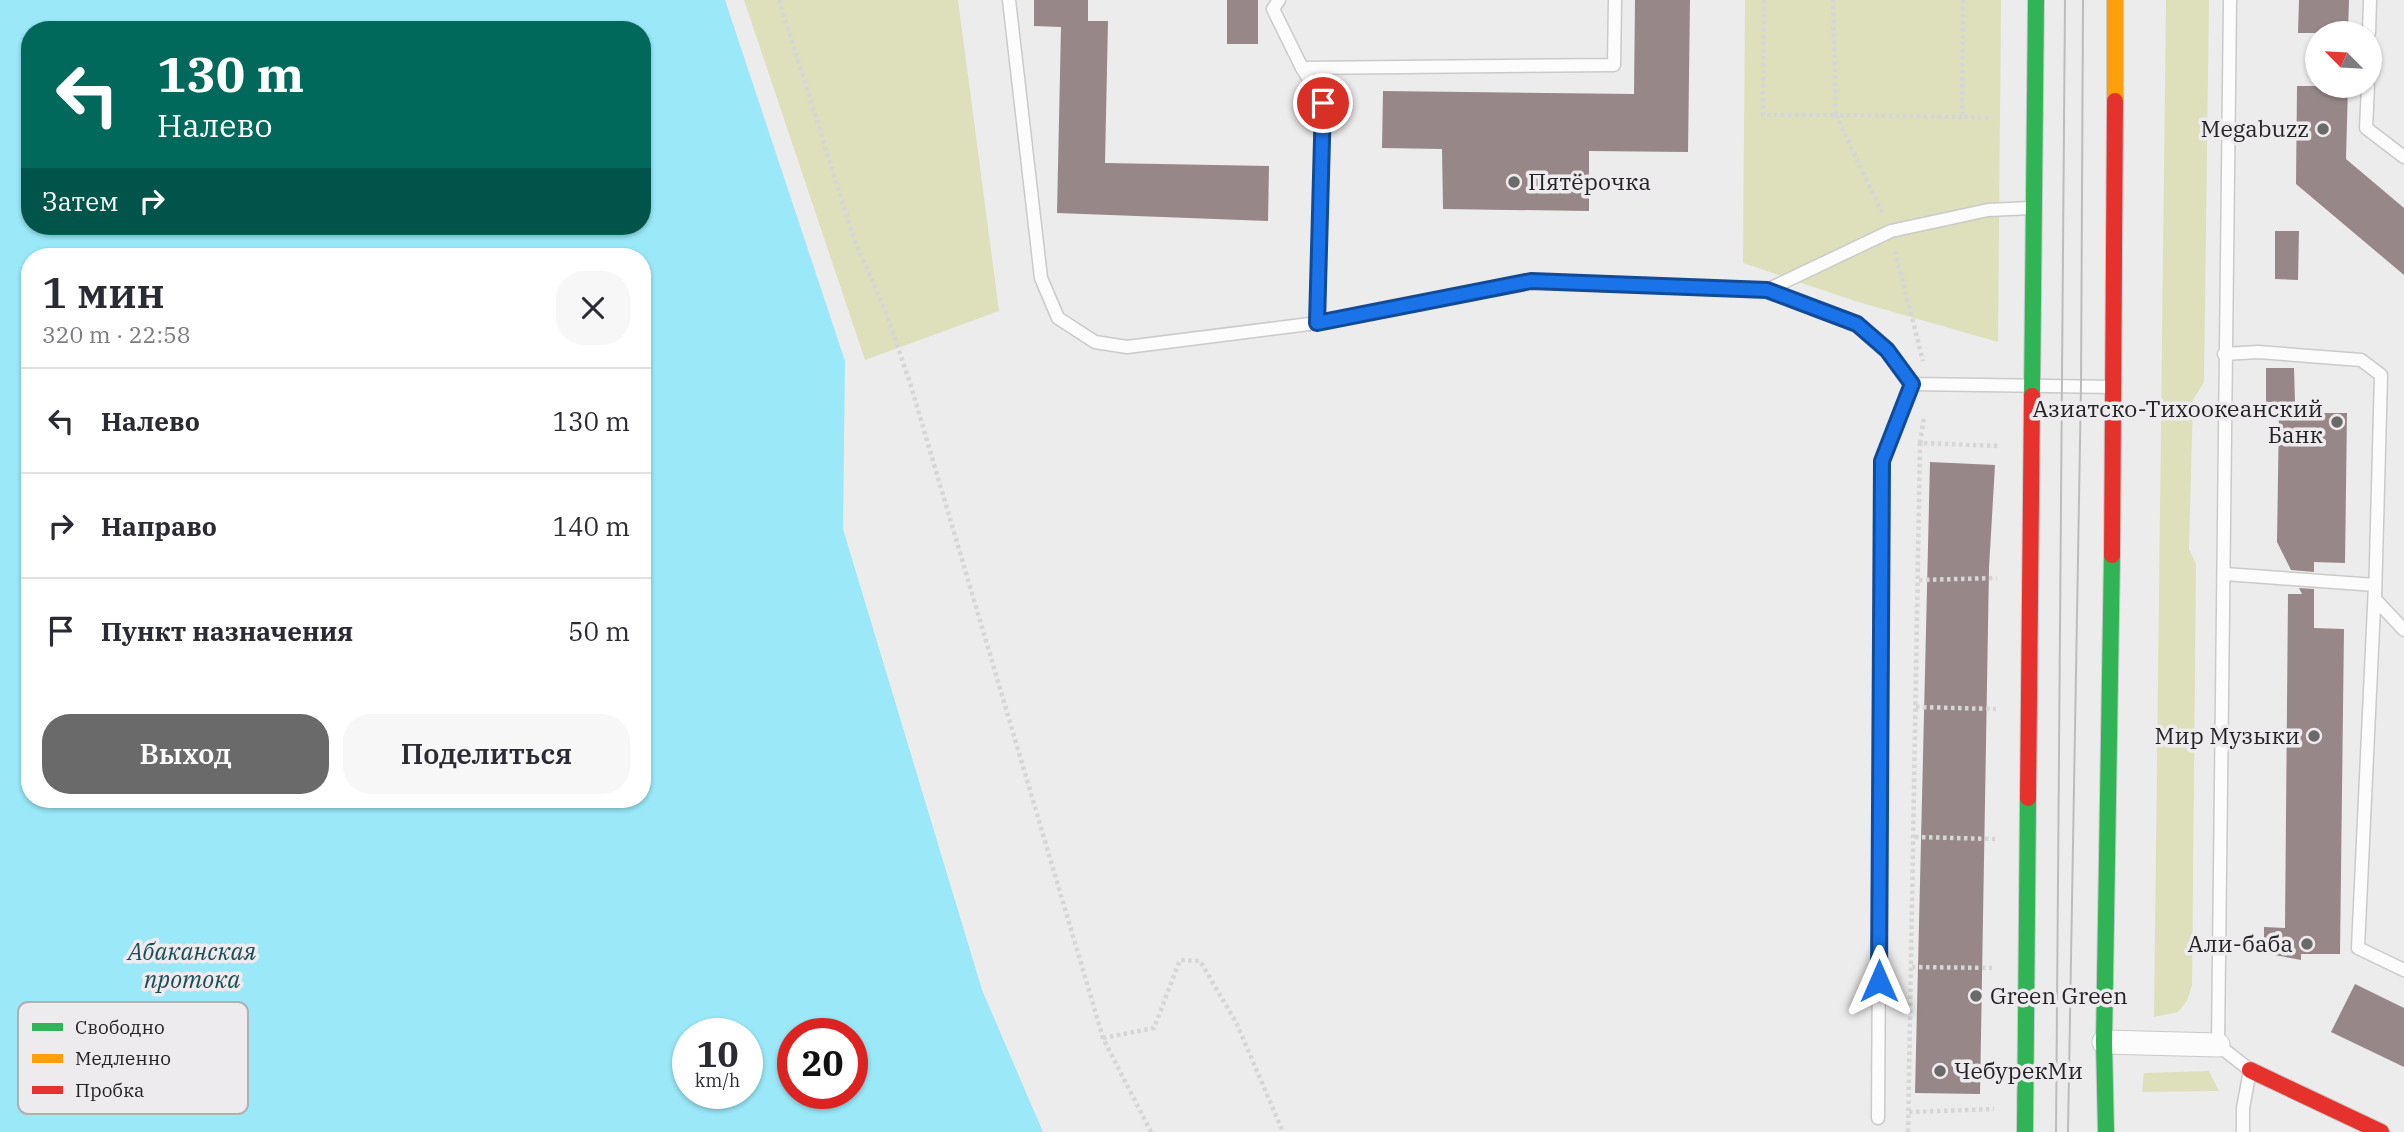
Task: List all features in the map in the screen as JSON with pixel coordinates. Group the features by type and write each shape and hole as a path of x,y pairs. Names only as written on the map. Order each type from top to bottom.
{"main road":[{"path":"2025,1132 2036,0"},
{"path":"2106,1132 2104,1042 2115,387 2115,0"},
{"path":"2250,1070 2381,1132"}],"street":[{"path":"2104,1042 2218,1045"}],"lane":[{"path":"1009,0 1041,278 1058,318 1096,342 1127,347 1317,323 1531,281 1767,290 1857,324 1887,350 1912,384"},
{"path":"1279,0 1273,9 1302,68 1323,103 1317,323"},
{"path":"1302,68 1614,65 1615,0"},
{"path":"2230,0 2218,1045 2250,1070 2243,1108 2243,1132"},
{"path":"2369,21 2370,0"},
{"path":"2367,98 2366,128 2404,157"},
{"path":"1767,290 1891,231 1989,210 2034,208"},
{"path":"2224,354 2258,352 2361,360 2381,375 2375,598 2358,948 2404,970"},
{"path":"1912,384 2115,387"},
{"path":"1878,1118 1882,461 1912,384"},
{"path":"2225,574 2375,585"},
{"path":"2375,598 2404,630"}],"path":[{"path":"779,0 855,239 887,315 910,383 1104,1038 1151,1132"},
{"path":"1764,0 1763,115 1989,118"},
{"path":"1833,0 1836,115 1891,231 1929,385 1920,443 1908,1132"},
{"path":"1962,117 1963,0"},
{"path":"1920,443 2002,446 2002,459"},
{"path":"1919,580 2001,578"},
{"path":"1916,707 2000,709 2000,696"},
{"path":"1915,837 2000,839"},
{"path":"1104,1038 1154,1028 1180,960 1200,961 1236,1022 1283,1132"},
{"path":"1912,967 1997,968"},
{"path":"1909,1112 1995,1109"}],"green space":[{"path":"744,0 958,0 999,311 865,360"},
{"path":"1745,0 2001,0 1998,342 1855,301 1743,263"},
{"path":"2166,0 2209,0 2204,382 2193,400 2189,549 2196,564 2192,985 2187,1001 2178,1012 2154,1017"},
{"path":"2209,1071 2219,1091 2142,1092 2144,1073"}],"water":[{"name":"Абаканская протока","path":"0,0 725,0 845,361 843,529 982,990 1043,1132 0,1132"}],"building":[{"path":"1034,0 1088,0 1088,21 1108,21 1105,163 1269,166 1268,221 1057,213 1061,27 1034,26"},
{"path":"1227,0 1258,0 1258,44 1227,44"},
{"path":"1635,0 1690,0 1688,152 1589,151 1589,211 1443,209 1442,149 1382,148 1383,91 1634,94"},
{"path":"2299,0 2349,0 2348,21 2305,21 2305,33 2298,33"},
{"path":"2297,86 2305,86 2305,98 2348,98 2346,159 2404,208 2404,275 2296,184"},
{"path":"2275,231 2299,231 2298,280 2275,279"},
{"path":"2266,368 2294,368 2295,402 2266,402"},
{"path":"2279,413 2347,413 2345,563 2314,562 2314,572 2291,570 2277,542"},
{"path":"1930,462 1995,465 1989,568 1980,1094 1915,1093"},
{"path":"2299,588 2314,589 2314,628 2344,629 2340,954 2301,954 2301,960 2264,953 2264,927 2285,928 2288,594 2302,594"},
{"path":"2355,984 2404,1008 2404,1067 2331,1032"}],"tram line":[{"path":"2056,1132 2065,0"},
{"path":"2068,1132 2081,386 2083,0"}],"traffic: fast":[{"path":"2032,396 2036,0"},
{"path":"2106,1132 2104,1042 2112,555"},
{"path":"2025,1132 2028,798"}],"traffic: slow":[{"path":"2115,0 2115,101"}],"traffic: jam":[{"path":"2112,555 2115,101"},
{"path":"2028,798 2032,396"},
{"path":"2250,1070 2381,1132"}],"place":[{"name":"Megabuzz","path":"2323,129"},
{"name":"Пятёрочка","path":"1514,182"},
{"name":"Азиатско-Тихоокеанский Банк","path":"2337,422"},
{"name":"Мир Музыки","path":"2314,736"},
{"name":"Али-баба","path":"2307,944"},
{"name":"Green Green","path":"1976,996"},
{"name":"ЧебурекМи","path":"1940,1071"}],"route":[{"path":"1323,103 1317,323 1531,281 1767,290 1857,324 1887,350 1912,384 1882,461 1879,981"}]}
